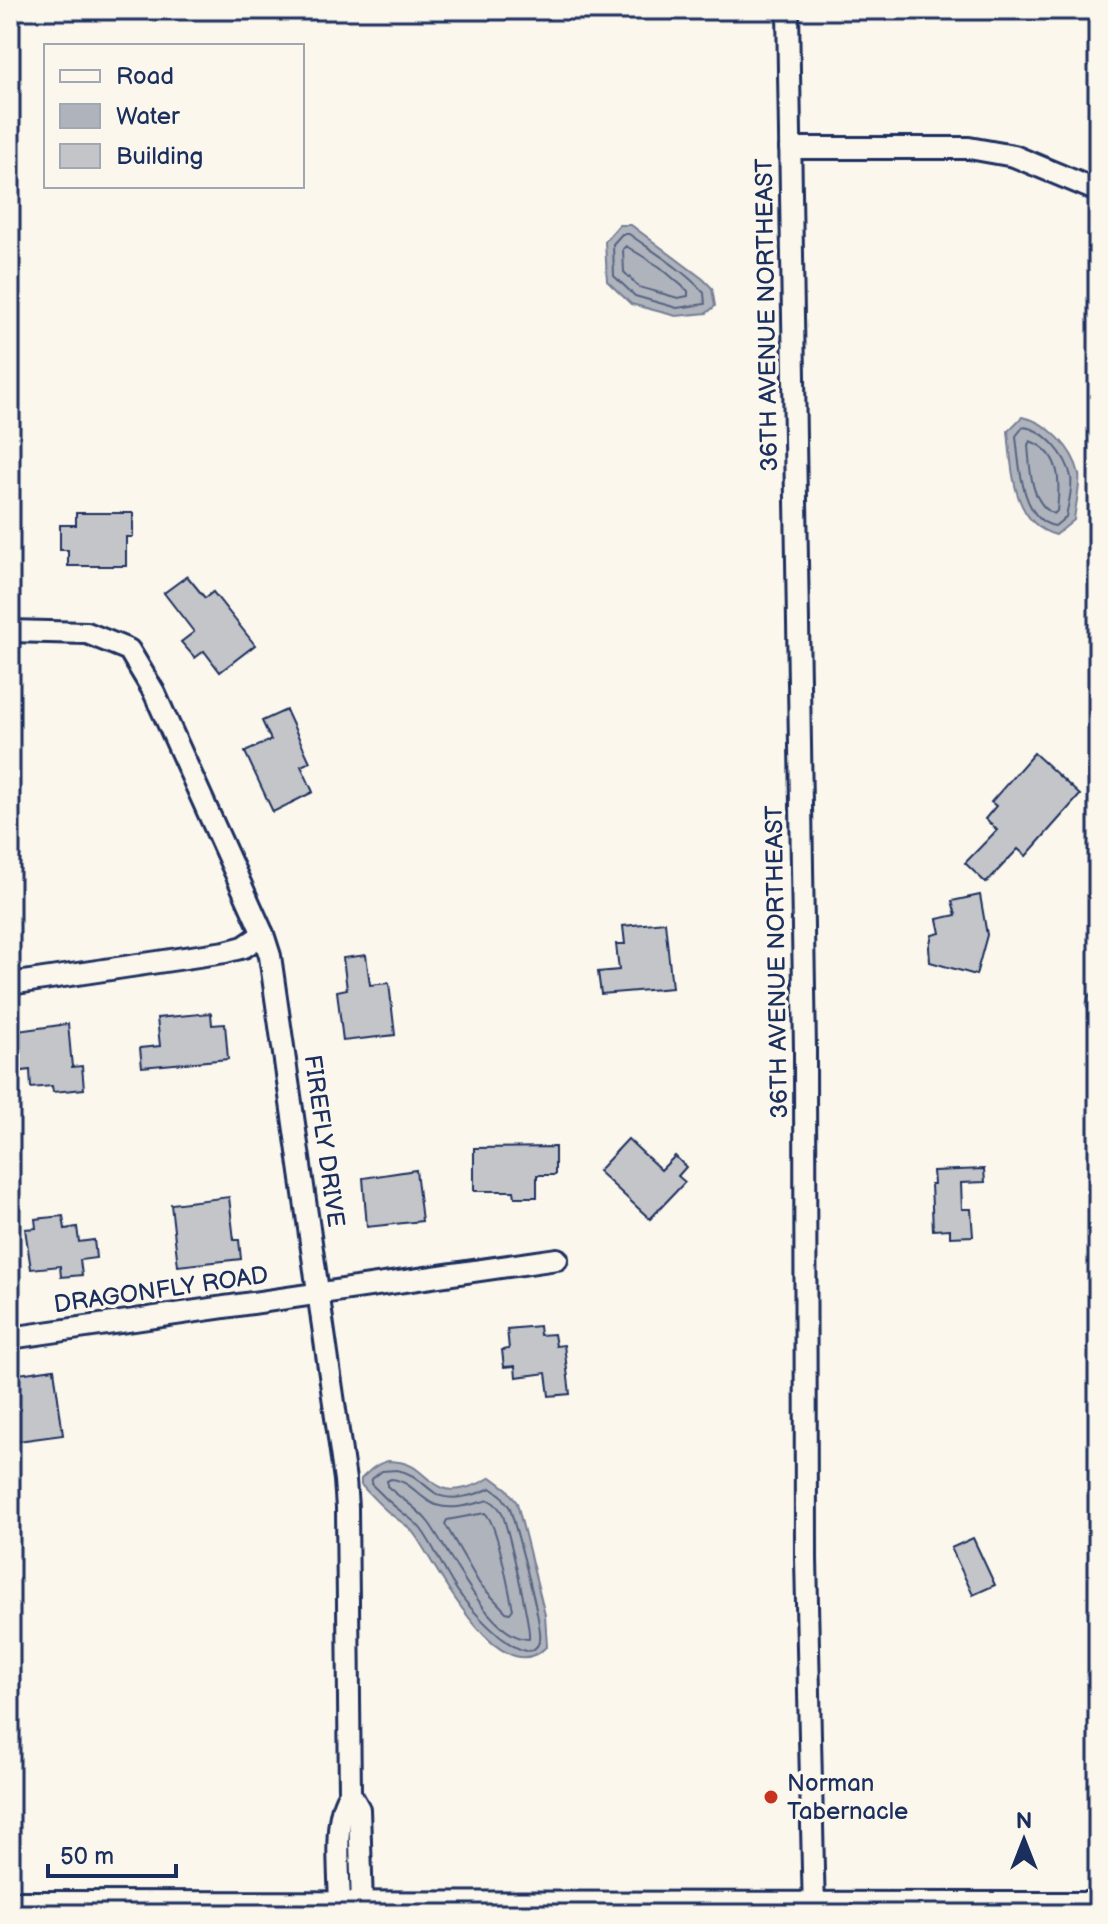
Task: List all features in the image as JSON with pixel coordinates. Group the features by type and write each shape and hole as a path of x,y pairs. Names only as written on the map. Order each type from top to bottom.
{"street":[{"name":"36TH AVENUE NORTHEAST","path":"788,10 805,1065 806,1590 814,1910"},
{"path":"790,148 969,148 1014,156 1098,191"},
{"name":"FIREFLY DRIVE","path":"10,631 87,633 129,650 154,692 263,934 270,956 320,1293 347,1508 350,1793 344,1800 340,1817 351,1907"},
{"path":"10,984 225,952 244,947 263,934"},
{"name":"DRAGONFLY ROAD","path":"10,1338 557,1259"},
{"path":"10,1906 814,1910 1098,1907"}],"water":[{"path":"619,225 631,225 703,279 712,288 715,306 707,313 676,316 631,304 607,281 605,241"},
{"path":"1022,417 1041,424 1058,438 1071,455 1079,474 1074,520 1056,535 1041,529 1030,519 1017,493 1008,431"},
{"path":"1098,973 1098,1023 1086,1005 1096,988"},
{"path":"388,1461 408,1464 448,1490 468,1487 491,1477 507,1489 517,1503 545,1615 547,1646 528,1657 509,1654 471,1620 413,1532 361,1485 361,1479 370,1470"}],"building":[{"path":"76,513 133,513 133,537 126,537 126,566 68,566 68,550 60,550 60,525 76,525"},
{"path":"187,576 205,598 213,592 255,645 220,672 204,651 195,658 181,642 194,632 164,593"},
{"path":"286,710 310,762 301,766 313,792 273,812 245,752 271,740 262,721"},
{"path":"1034,753 1080,795 1026,856 1018,849 986,883 965,863 997,830 985,819 996,806 991,802"},
{"path":"980,895 987,935 976,975 930,962 932,935 940,933 937,919 956,915 952,901"},
{"path":"665,922 672,988 601,994 598,972 619,970 616,944 625,944 623,926"},
{"path":"366,955 370,985 389,983 395,1035 343,1041 337,991 347,989 343,958"},
{"path":"211,1013 212,1025 225,1024 228,1059 142,1067 140,1048 160,1046 157,1018"},
{"path":"68,1024 72,1067 82,1066 84,1089 53,1092 52,1086 31,1088 30,1070 10,1073 10,1032"},
{"path":"628,1139 661,1170 675,1156 686,1167 678,1176 685,1182 650,1219 598,1171"},
{"path":"555,1147 555,1175 537,1175 537,1197 515,1197 514,1191 474,1191 474,1148"},
{"path":"984,1169 985,1182 961,1183 962,1209 971,1209 973,1236 950,1237 950,1229 933,1230 933,1171"},
{"path":"416,1170 422,1221 367,1227 363,1178"},
{"path":"229,1197 234,1240 239,1240 241,1259 178,1266 171,1204"},
{"path":"63,1216 65,1229 77,1227 79,1242 94,1240 96,1258 80,1260 82,1275 61,1277 60,1266 31,1269 25,1229 36,1228 35,1219"},
{"path":"539,1326 540,1335 554,1334 556,1346 564,1345 570,1394 549,1396 546,1373 516,1377 515,1366 504,1367 502,1350 509,1349 507,1329"},
{"path":"54,1369 63,1435 10,1442 10,1418 16,1417 11,1375"},
{"path":"973,1538 995,1585 973,1595 951,1548"}],"place":[{"name":"Norman Tabernacle","path":"771,1797"}]}
